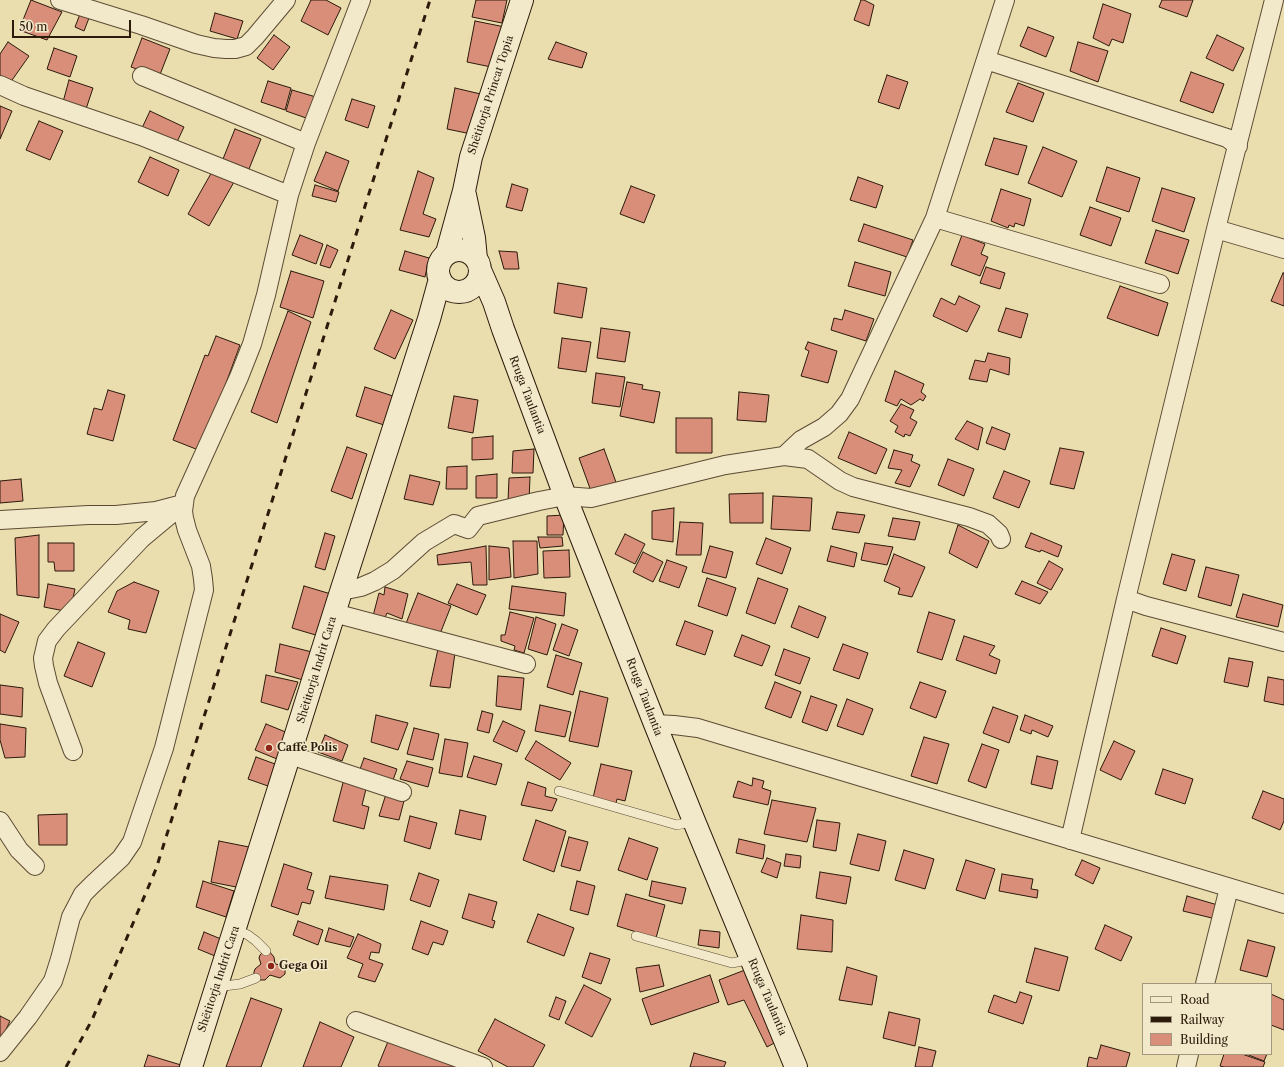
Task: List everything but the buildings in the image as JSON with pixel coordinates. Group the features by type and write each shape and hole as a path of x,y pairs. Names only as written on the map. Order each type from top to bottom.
{"main road":[{"name":"Shëtitorja Princat Topia","path":"447,254 464,191 471,157 522,0"},
{"name":"Shëtitorja Princat Topia","path":"464,191 478,265"},
{"path":"429,319 477,282 479,279 478,265 470,253 463,250 454,250 441,259 438,267 440,280 448,289 455,292 464,291"},
{"name":"Rruga Taulantia","path":"478,265 494,302 565,496 655,724 796,1067"},
{"name":"Shëtitorja Indrit Cara","path":"191,1067 342,587 429,319 440,280"},
{"name":"Rruga Taulantia","path":"464,291 488,309 501,324"}],"street":[{"path":"60,0 196,44 214,48 235,49 246,46 286,0"},
{"path":"0,1052 28,1017 52,981 60,959 71,917 83,894 121,858 132,842 162,756 204,590 201,566 184,518 183,511 185,496 252,344 266,295 289,196 306,143 361,0"},
{"path":"784,456 801,440 824,427 839,414 850,399 935,218 1005,0"},
{"path":"1070,840 1126,599 1216,229 1274,0"},
{"path":"986,60 1227,138 1238,146"},
{"path":"142,76 306,143"},
{"path":"0,85 24,96 141,136 289,196"},
{"path":"935,218 1160,284"},
{"path":"1216,229 1284,249"},
{"path":"342,587 351,589 361,587 375,581 393,570 424,542 454,524 468,529 478,516 565,496 591,498 725,465 784,456 808,459 840,482 853,488 969,517 988,524 999,534 1001,539"},
{"path":"0,520 88,515 116,515 156,511 184,504"},
{"path":"72,752 48,683 44,666 43,658 48,642 56,629 142,538 184,504"},
{"path":"1126,599 1146,606 1284,642"},
{"path":"334,614 526,664"},
{"path":"655,724 674,724 698,728 1284,904"},
{"path":"290,755 402,792"},
{"path":"0,821 19,850 35,866"},
{"path":"1205,983 1229,888"},
{"path":"356,1021 483,1067"},
{"path":"1186,1067 1189,1055"}],"lane":[{"path":"559,791 677,825 694,821"},
{"path":"235,929 256,940 266,951"},
{"path":"636,936 732,963 751,958"},
{"path":"216,987 240,984 256,978"}],"railway":[{"path":"66,1067 92,1020 156,869 430,0"}],"place":[{"name":"Caffè Polis","path":"269,748"},
{"name":"Gega Oil","path":"271,966"}]}
